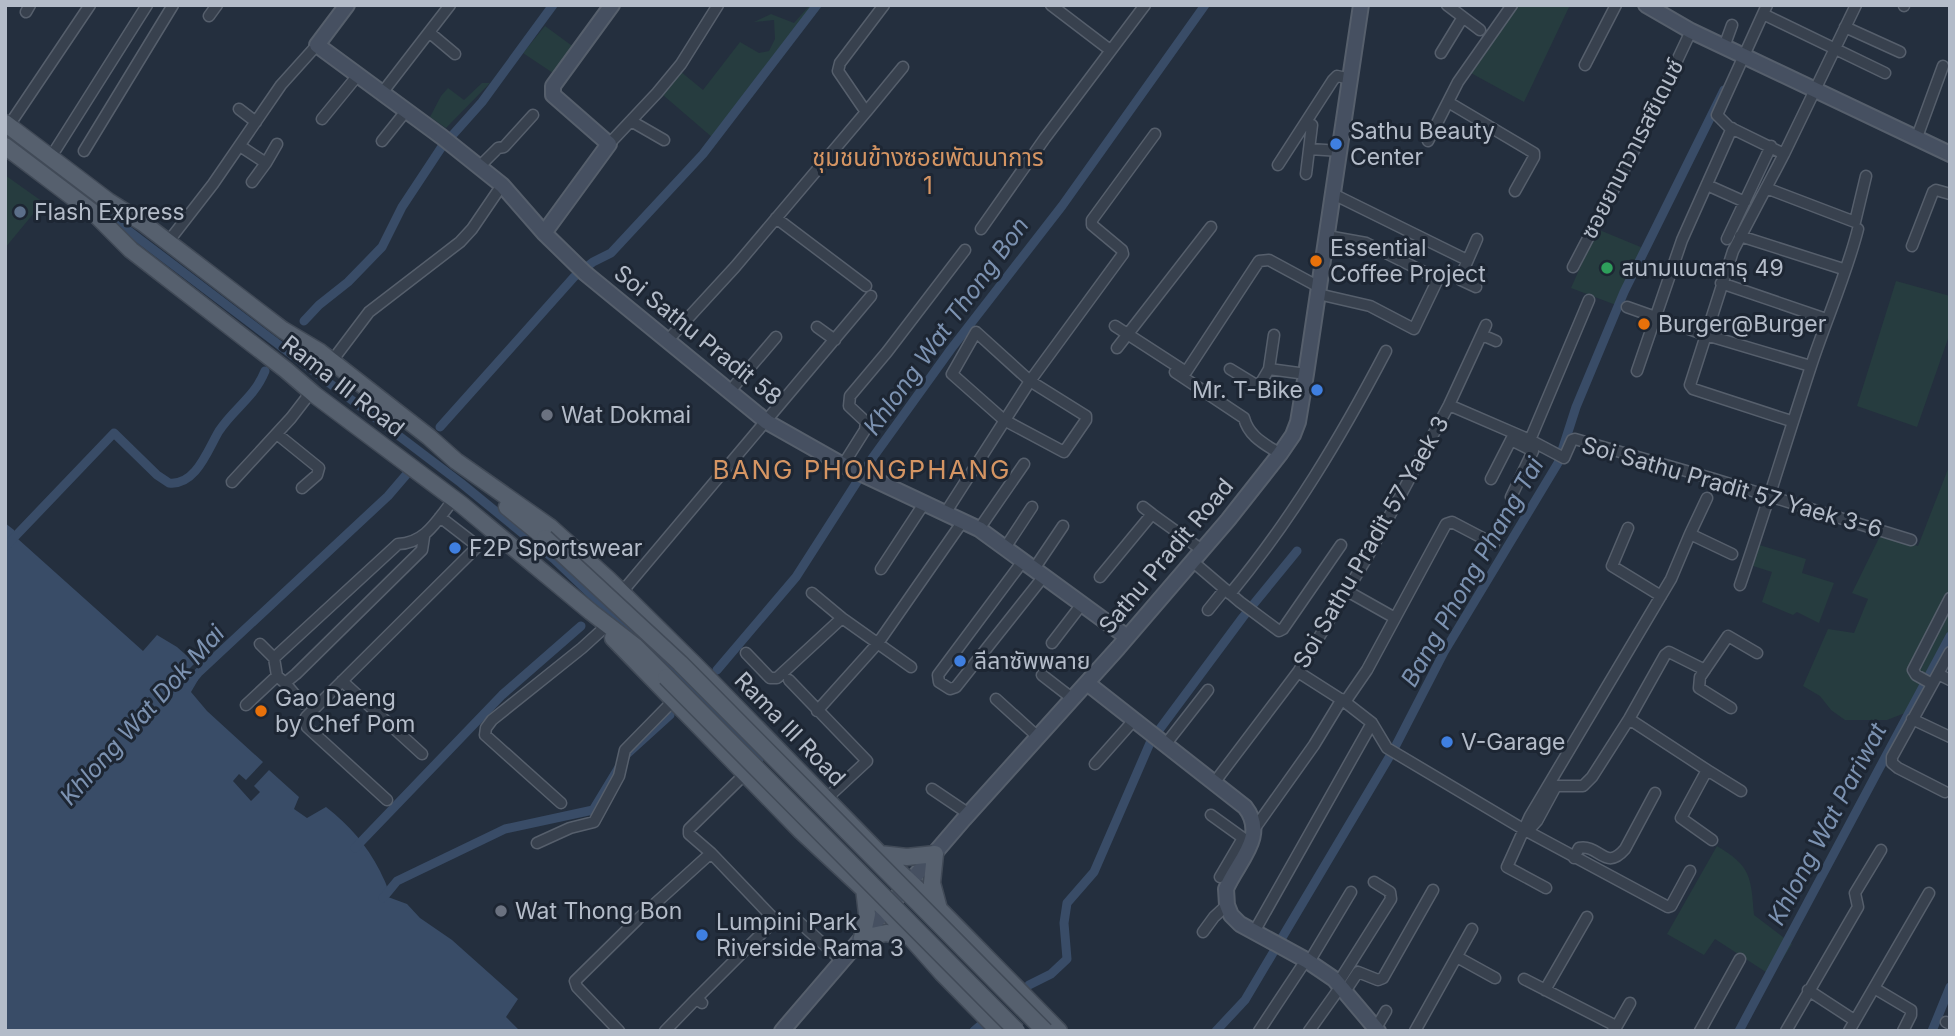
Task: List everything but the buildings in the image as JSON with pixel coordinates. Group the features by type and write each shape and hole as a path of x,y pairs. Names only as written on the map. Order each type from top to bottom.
{"main road":[{"name":"Rama III Road","path":"8,118 56,149 112,193 143,223"},
{"name":"Rama III Road","path":"8,118 108,201 143,223 283,330 332,360 378,395 475,476 680,663 1045,1031"},
{"name":"Rama III Road","path":"5,146 94,214 131,250"},
{"name":"Rama III Road","path":"5,159 131,250 311,392 454,499 635,646 1017,1031"},
{"name":"Rama III Road","path":"475,476 550,527 622,592 880,855 939,909 1059,1031"},
{"name":"Rama III Road","path":"590,612 801,831 864,888 891,904 911,937 999,1031"},
{"path":"801,831 819,827 828,819 827,800"},
{"path":"851,824 846,841 848,852 891,904 944,947 946,953 942,973"},
{"path":"880,855 907,857 935,853 932,883 939,909"},
{"path":"864,888 867,914 862,938 886,933 911,937"},
{"path":"958,989 959,968 967,959 986,958"}],"street":[{"path":"56,149 147,5"},
{"path":"84,151 173,5"},
{"path":"209,16 217,5"},
{"path":"168,242 213,184 281,85 348,5"},
{"path":"382,93 450,5"},
{"path":"544,233 609,144 681,64 718,5"},
{"path":"866,112 838,71 840,63 884,5"},
{"path":"1051,5 1110,50"},
{"path":"981,229 1145,5"},
{"name":"Sathu Pradit Road","path":"782,1031 1197,556 1280,454 1298,422 1362,5"},
{"path":"1447,5 1480,30"},
{"path":"1428,141 1465,72 1513,5"},
{"path":"1585,65 1616,5"},
{"path":"1788,420 1693,389 1690,385 1721,283 1741,236 1856,5"},
{"path":"8,118 87,6"},
{"path":"1648,6 1691,31 1950,154"},
{"path":"605,8 552,86 552,91 553,96 609,144"},
{"path":"1784,154 1732,128 1717,114 1765,10 1834,49 1885,73"},
{"path":"1441,53 1464,18"},
{"path":"1724,47 1732,25"},
{"path":"1845,27 1900,52"},
{"name":"ซอยยานาวาเรสซิเดนซ์","path":"1573,267 1641,137 1691,31"},
{"path":"430,33 455,54"},
{"name":"Soi Sathu Pradit 58","path":"317,45 502,185 544,233 582,269 767,422 855,470 979,529 1127,637"},
{"path":"1917,137 1943,66"},
{"path":"667,341 776,218 903,67"},
{"path":"322,119 358,75"},
{"path":"1278,164 1333,80 1337,76 1351,79"},
{"path":"1448,102 1534,153 1515,191"},
{"path":"239,109 256,122"},
{"path":"382,141 406,111"},
{"path":"479,167 498,148 504,147 533,116"},
{"path":"631,121 664,140"},
{"path":"1306,174 1312,125"},
{"path":"1637,371 1682,240 1732,128"},
{"path":"946,512 1030,381 1123,254 1122,250 1092,225 1092,220 1155,134"},
{"path":"252,182 277,144"},
{"path":"240,146 266,163"},
{"path":"1727,239 1771,146"},
{"path":"1309,149 1340,151"},
{"path":"1766,188 1855,222 1866,176"},
{"path":"1707,184 1745,202"},
{"path":"332,360 369,312 460,242 502,185"},
{"path":"1912,246 1933,192 1936,190 1950,194"},
{"path":"1333,194 1467,260"},
{"path":"622,592 835,340 868,291 776,218"},
{"path":"1117,348 1211,227"},
{"path":"1740,585 1810,367 1850,259 1858,229"},
{"path":"1115,326 1186,372 1259,261 1269,260 1318,291 1370,306 1414,329 1438,279 1366,243 1327,236"},
{"path":"1741,236 1840,268"},
{"path":"1476,287 1461,280 1460,275 1477,239"},
{"path":"855,470 866,422 849,405 850,396 965,250"},
{"path":"1721,283 1823,318"},
{"path":"1530,440 1590,300"},
{"path":"1627,307 1706,335 1807,365"},
{"path":"817,327 835,340"},
{"name":"Soi Sathu Pradit 57 Yaek 3","path":"1214,783 1297,671 1347,591 1449,405 1484,330 1496,341"},
{"path":"976,332 1030,381 1084,414 1086,420 1064,452 1004,420 952,374 976,332"},
{"path":"1230,369 1263,388 1274,334"},
{"path":"730,391 776,337"},
{"path":"1208,610 1262,555 1324,463 1386,351"},
{"path":"1154,358 1244,418 1256,438 1280,454"},
{"path":"1269,369 1306,374"},
{"path":"232,482 277,434 311,392"},
{"name":"Soi Sathu Pradit 57 Yaek 3-6","path":"1449,405 1513,437 1530,440 1558,455 1575,439 1910,540"},
{"path":"277,434 319,468 317,475 302,488"},
{"path":"1491,479 1513,437 1533,451 1511,497"},
{"path":"979,529 1024,464"},
{"path":"1546,888 1507,867 1671,579 1707,498"},
{"path":"274,658 398,544 411,543 424,537 454,499"},
{"path":"881,569 925,502"},
{"path":"1005,548 1032,507"},
{"path":"1100,577 1148,511 1197,556 1240,603 1276,629 1283,629 1341,545"},
{"path":"387,800 307,727 305,722 306,717 476,548 475,544 440,517"},
{"path":"817,711 877,643 963,521"},
{"path":"1220,877 1367,670 1448,522 1494,544"},
{"path":"1034,569 938,675 938,680 944,685 950,689 956,687 1063,526"},
{"path":"1628,528 1612,566 1661,596"},
{"path":"1690,534 1732,554"},
{"path":"246,705 281,680 422,550 424,537"},
{"path":"1347,591 1395,618"},
{"path":"813,593 842,618 911,667"},
{"path":"1950,598 1913,670 1916,675 1932,680 1950,680"},
{"path":"1052,643 1082,604"},
{"path":"746,653 770,678 778,678 842,618"},
{"path":"561,803 485,735 486,728 492,720 604,628"},
{"path":"1731,708 1699,688 1700,677 1728,636 1757,653"},
{"path":"260,644 274,658 281,680 302,703"},
{"path":"1526,830 1537,821 1556,786 1580,786 1587,783 1629,719 1665,655 1669,652 1676,654 1705,670"},
{"path":"1945,792 1892,763 1892,757 1932,680 1950,652"},
{"path":"1297,671 1372,723 1392,751 1574,858 1668,907 1690,871"},
{"path":"1042,675 1073,699"},
{"path":"789,680 867,761 827,800"},
{"path":"342,681 422,754"},
{"path":"1087,683 1245,807 1255,828"},
{"path":"1165,745 1208,690"},
{"path":"996,699 1038,737"},
{"path":"537,843 570,828 594,822 616,782 625,750 673,701"},
{"path":"1629,719 1741,791"},
{"path":"1912,719 1950,737"},
{"path":"1095,764 1134,720"},
{"path":"1254,932 1372,723"},
{"path":"1707,770 1681,818 1712,840"},
{"path":"665,1031 699,1001 775,920 690,834 689,829 745,774"},
{"path":"932,789 969,814"},
{"path":"1574,858 1579,848 1584,847 1590,847 1610,859 1619,856 1655,793"},
{"path":"1211,816 1246,841"},
{"path":"1246,841 1226,889 1231,915 1240,924 1308,961 1342,986 1377,1029 1386,1011"},
{"path":"1786,1031 1858,907 1855,892 1881,850"},
{"path":"619,1031 577,987 575,981 710,853"},
{"path":"1309,1031 1342,986 1391,899 1390,892 1374,882"},
{"path":"1342,986 1359,972 1378,980 1383,978 1433,890"},
{"path":"1259,1031 1308,961 1351,892"},
{"path":"1849,1031 1929,893"},
{"path":"1203,932 1227,905"},
{"path":"1545,990 1587,916"},
{"path":"799,922 842,961"},
{"path":"1415,1031 1472,929"},
{"path":"1457,957 1495,978"},
{"path":"1700,1031 1740,959"},
{"path":"1524,979 1612,1024 1614,1030"},
{"path":"1874,988 1911,1010 1903,1031"},
{"path":"1808,990 1854,1020"},
{"path":"1614,1030 1630,1003"}],"green space":[{"path":"810,5 818,5 713,138 663,95 680,71 703,90 740,42 759,53 769,51 775,39 774,20 754,22 771,14 794,23"},
{"path":"1515,5 1570,5 1524,102 1469,72"},
{"path":"545,26 575,48 556,75 523,53"},
{"path":"482,83 490,83 446,128 430,117 448,88 464,100"},
{"path":"5,175 43,202 5,248"},
{"name":"สนามแบตสาธุ 49","path":"1597,229 1643,248 1616,305 1571,288"},
{"path":"1896,281 1950,296 1950,333 1917,427 1857,406"},
{"path":"1950,464 1950,629 1905,713 1887,720 1845,720 1831,710 1820,696 1803,686 1828,629 1854,633 1868,599 1852,593 1881,534 1918,546"},
{"path":"1756,544 1806,559 1802,573 1834,583 1819,623 1797,612 1793,615 1762,602 1772,572 1750,565"},
{"path":"1717,846 1737,860 1747,874 1754,915 1792,944 1772,976 1715,939 1704,955 1667,934"}],"water":[{"path":"5,523 14,530 18,539 143,651 157,635 177,647 195,663 187,671 198,680 191,692 207,711 263,762 246,780 239,774 233,781 251,801 260,792 254,786 269,770 299,797 294,809 307,818 326,807 335,814 369,852 386,884 388,897 407,904 420,918 452,940 518,999 506,1017 520,1031 5,1031"}],"waterway":[{"path":"304,321 382,247 402,207 441,148 482,102 553,5"},
{"name":"Khlong Wat Dok Mai","path":"440,427 574,277 593,262 611,253 703,154 817,5"},
{"name":"Khlong Wat Thong Bon","path":"717,670 796,577 871,460 951,349 1062,206 1205,5"},
{"name":"Bang Phong Phang Tai","path":"1216,1031 1245,1000 1394,749 1444,652 1558,463 1576,407 1624,292 1724,90"},
{"path":"5,137 461,483 554,559 759,759"},
{"path":"5,547 114,433 157,475 169,483 187,479 200,465 219,431 250,396 265,371"},
{"name":"Khlong Wat Dok Mai","path":"188,685 388,496 406,475"},
{"path":"1159,730 1243,617 1297,551"},
{"path":"355,848 502,695 581,626"},
{"name":"Khlong Wat Pariwat","path":"1739,1031 1950,636"},
{"name":"Khlong Wat Thong Bon","path":"383,898 397,881 505,829 593,810 627,754 670,715"},
{"path":"1029,985 1051,974 1067,959 1064,923 1067,903 1094,872 1150,743"},
{"path":"1932,1031 1950,987"},
{"path":"974,1031 981,1025"}],"place":[{"name":"Sathu Beauty Center","path":"1336,144"},
{"name":"Flash Express","path":"20,212"},
{"name":"Essential Coffee Project","path":"1316,261"},
{"name":"สนามแบตสาธุ 49","path":"1607,268"},
{"name":"Burger@Burger","path":"1644,324"},
{"name":"Mr. T-Bike","path":"1317,390"},
{"name":"Wat Dokmai","path":"547,415"},
{"name":"F2P Sportswear","path":"455,548"},
{"name":"ลีลาซัพพลาย","path":"960,661"},
{"name":"Gao Daeng by Chef Pom","path":"261,711"},
{"name":"V-Garage","path":"1447,742"},
{"name":"Wat Thong Bon","path":"501,911"},
{"name":"Lumpini Park Riverside Rama 3","path":"702,935"}],"district":[{"name":"ชุมชนข้างซอยพัฒนาการ 1","path":"928,171"},
{"name":"BANG PHONGPHANG","path":"862,469"}]}
